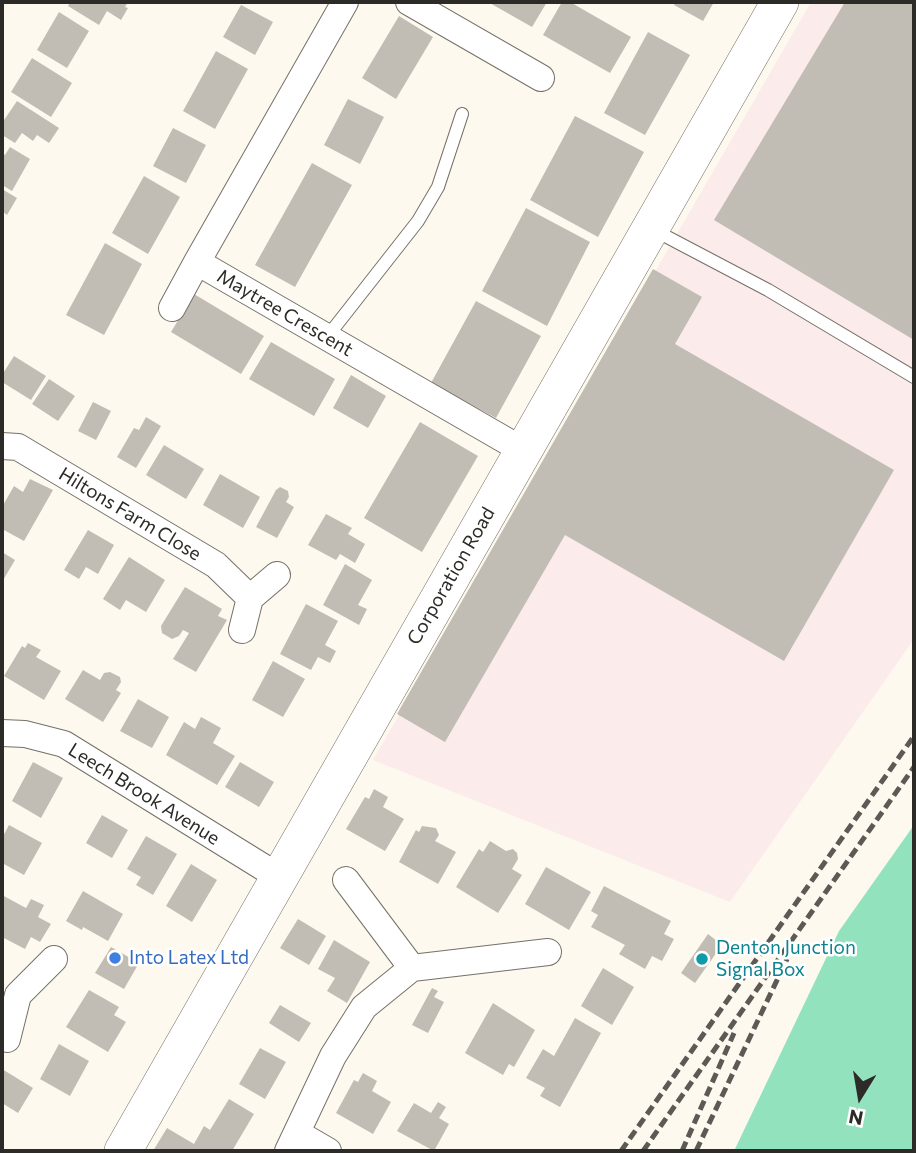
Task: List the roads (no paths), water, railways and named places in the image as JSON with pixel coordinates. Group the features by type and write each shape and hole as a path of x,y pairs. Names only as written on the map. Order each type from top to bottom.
{"street":[{"name":"Maytree Crescent","path":"345,2 197,262 524,450"},
{"path":"409,2 541,78"},
{"name":"Corporation Road","path":"123,1151 780,2"},
{"path":"172,308 197,262"},
{"name":"Hiltons Farm Close","path":"2,446 18,447 216,565 250,598"},
{"path":"242,630 250,598 277,575"},
{"name":"Leech Brook Avenue","path":"2,733 25,734 64,744 279,877"},
{"path":"346,880 412,968"},
{"path":"328,1151 293,1142 332,1056 364,1007 412,968 548,952"},
{"path":"7,1039 10,989 54,959"}],"lane":[{"path":"327,337 418,221 438,187 462,114"},
{"path":"650,228 768,290 914,377"}],"railway":[{"path":"621,1151 914,736"},
{"path":"643,1151 914,767"},
{"path":"696,1151 787,959"},
{"path":"682,1151 734,1033"}],"place":[{"name":"Into Latex Ltd","path":"115,958"},
{"name":"Denton Junction Signal Box","path":"702,959"}]}
